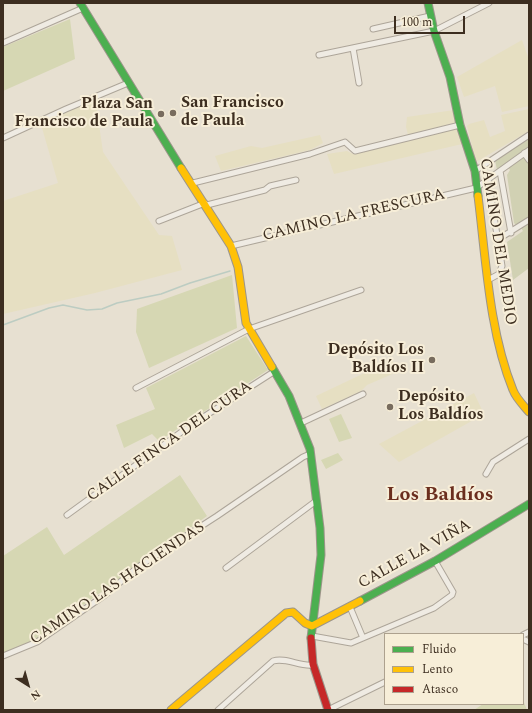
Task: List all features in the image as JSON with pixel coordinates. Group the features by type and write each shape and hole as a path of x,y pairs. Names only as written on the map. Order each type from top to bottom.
{"street":[{"name":"CAMINO DEL MEDIO","path":"428,3 434,31 450,77 460,125 475,170 488,280 501,351 513,390 518,400 529,412"},
{"path":"319,55 434,31 489,3"},
{"path":"3,43 81,6 128,83 206,204 231,246 238,267 243,311 249,329 289,396 301,423 310,454 321,552 321,578 312,626 311,647 313,665 328,710 384,682"},
{"path":"373,28 430,16"},
{"path":"353,48 360,83"},
{"path":"3,138 128,83"},
{"path":"192,183 310,154 345,142 355,151 460,125"},
{"path":"475,170 529,135"},
{"path":"476,188 527,151 529,160"},
{"path":"500,171 511,233"},
{"path":"488,179 502,266 499,274 488,280"},
{"path":"159,221 206,204 265,190 270,186 296,180"},
{"name":"CAMINO LA FRESCURA","path":"231,246 476,188"},
{"path":"497,240 511,233 529,220"},
{"path":"136,388 249,329 361,290"},
{"name":"CALLE FINCA DEL CURA","path":"67,515 191,425 275,371"},
{"path":"301,423 364,394"},
{"path":"486,474 493,462 529,439"},
{"name":"CAMINO LAS HACIENDAS","path":"3,656 37,642 110,590 138,567 310,454"},
{"path":"226,568 316,501"},
{"name":"CALLE LA VIÑA","path":"312,626 435,561 529,504"},
{"path":"312,636 344,643 351,643 434,608 452,595 453,592 435,561"},
{"path":"350,607 363,638"},
{"path":"172,710 286,613 293,612 305,623 312,626"},
{"path":"218,710 273,661 278,660 299,665 313,665"}],"shaded area":[{"path":"522,40 529,60 529,106 502,112 495,86 464,97 457,77"},
{"path":"95,97 103,152 159,235 172,236 182,270 95,293 3,314 3,201 58,183 40,121"},
{"path":"529,109 529,131 476,162 467,126 469,124 484,120 490,137 505,131 501,115"},
{"path":"454,110 457,122 408,135 406,127 407,117"},
{"path":"455,128 459,129 462,144 334,174 327,154 347,151 353,154"},
{"path":"320,135 323,143 310,150 221,171 215,156 251,146 262,148"},
{"path":"392,360 397,372 367,385 361,391 322,409 316,396"},
{"path":"474,393 484,414 399,462 379,444"}],"green space":[{"path":"70,19 75,59 3,91 3,47"},
{"path":"529,139 529,268 513,280 507,242 523,231 519,225 514,223 507,175 510,170 505,164 497,170 495,160"},
{"path":"232,275 237,328 149,368 136,332 137,309"},
{"path":"246,336 268,370 159,441 152,434 124,448 116,425 155,409 146,388"},
{"path":"341,414 352,438 339,442 329,419"},
{"path":"338,453 343,460 326,469 321,460"},
{"path":"180,475 207,516 36,639 3,655 3,556 47,527 64,555"},
{"path":"524,702 527,710 474,710 482,705 524,705"}],"waterway":[{"path":"3,325 49,308 63,305 87,310 102,309 117,303 161,294 190,283 230,271"}],"traffic: fast":[{"path":"80,3 181,168"},
{"path":"428,3 434,31 450,77 460,125 475,171 478,196"},
{"path":"272,367 289,396 310,449 320,528 321,555 311,638"},
{"path":"360,601 435,561 529,504"}],"traffic: slow":[{"path":"181,168 231,246 238,267 246,323 272,367"},
{"path":"478,196 493,319 505,367 514,393 529,412"},
{"path":"171,710 286,613 293,612 305,623 312,626 360,601"}],"traffic: jam":[{"path":"311,638 313,664 328,710"}],"place":[{"name":"San Francisco de Paula","path":"173,113"},
{"name":"Plaza San Francisco de Paula","path":"161,114"},
{"name":"Depósito Los Baldíos II","path":"432,360"},
{"name":"Depósito Los Baldíos","path":"390,407"}],"district":[{"name":"Los Baldíos","path":"440,496"}]}
